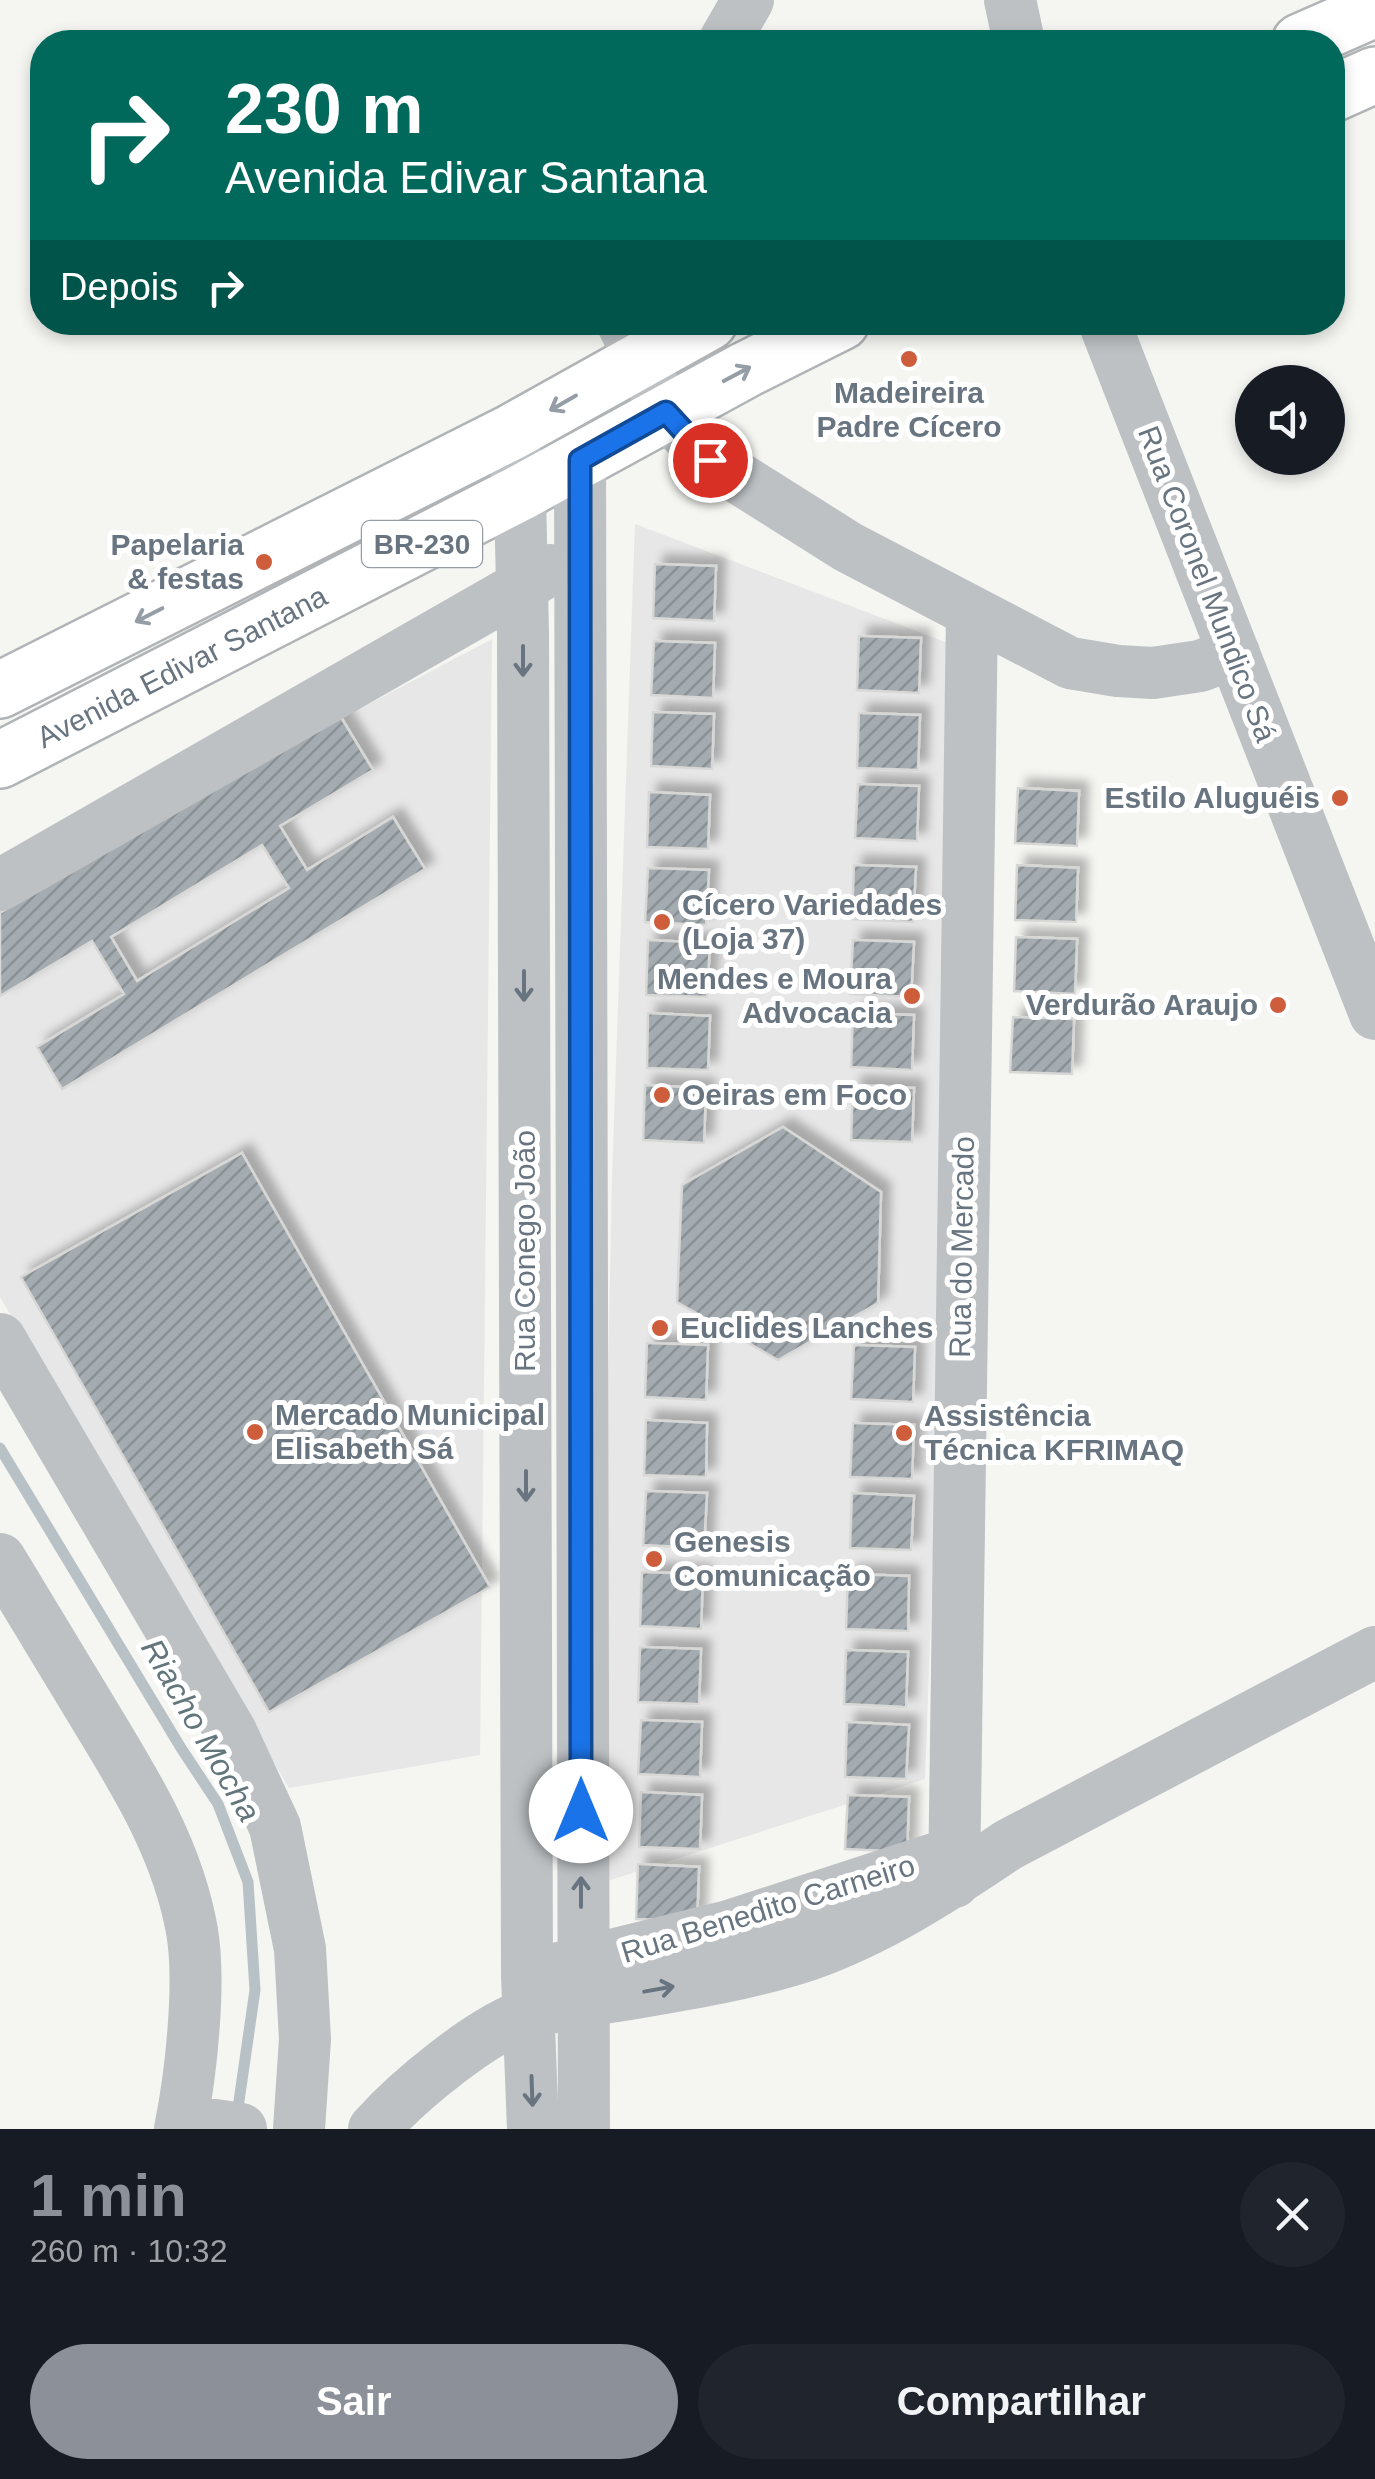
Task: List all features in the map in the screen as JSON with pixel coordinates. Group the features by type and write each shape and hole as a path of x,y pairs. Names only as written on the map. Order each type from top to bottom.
{"highway":[{"path":"1326,30 1375,8"},
{"path":"1345,88 1375,75"},
{"name":"Avenida Edivar Santana","path":"0,690 512,432 630,341 655,335"},
{"name":"Avenida Edivar Santana","path":"0,760 520,494 666,412 816,335"}],"street":[{"path":"731,30 748,0"},
{"path":"1010,0 1016,30"},
{"name":"Rua Coronel Mundico Sá","path":"1109,335 1375,1014"},
{"path":"630,341 666,412 710,460 848,547 1070,663 1118,672 1154,673 1200,666 1234,653"},
{"name":"Rua Conego João","path":"512,432 520,494 522,584 528,1994 534,2129"},
{"name":"Rua Conego João","path":"580,460 584,2129"},
{"path":"0,885 522,584 581,555"},
{"name":"Rua do Mercado","path":"953,1867 972,612"},
{"path":"525,1239 581,1236"},
{"path":"0,1340 231,1732 275,1827 300,1949 304,2039 299,2129"},
{"path":"0,1559 140,1790 166,1840 193,1935 200,2125"},
{"name":"Rua Benedito Carneiro","path":"374,2129 401,2100 528,1994 581,1983 722,1977 808,1955 882,1922 953,1867 1008,1846 1375,1652"}],"shaded area":[{"path":"635,524 953,645 948,1154 925,1779 598,1884 612,1178"},
{"path":"492,639 480,1755 289,1788 0,1297 0,911 151,819"}],"building":[{"path":"655,564 716,566 714,621 653,618"},
{"path":"859,636 921,638 919,693 857,690"},
{"path":"654,641 715,643 713,698 651,695"},
{"path":"336,709 373,770 280,826 307,870 393,817 425,869 62,1089 37,1047 124,994 92,941 0,996 0,913","holes":["262,845 289,888 137,981 111,937"]},
{"path":"653,712 714,714 712,769 651,766"},
{"path":"859,713 920,715 918,770 857,768"},
{"path":"858,784 919,786 917,841 855,838"},
{"path":"1018,788 1079,791 1077,846 1015,843"},
{"path":"649,792 710,795 708,849 647,847"},
{"path":"854,865 916,867 913,922 852,919"},
{"path":"1017,865 1078,868 1076,922 1015,920"},
{"path":"648,868 709,870 706,925 645,922"},
{"path":"1016,937 1077,939 1075,994 1014,991"},
{"path":"648,940 710,943 707,997 646,995"},
{"path":"853,940 914,942 911,997 850,994"},
{"path":"648,1013 710,1016 708,1070 647,1068"},
{"path":"853,1013 914,1015 912,1070 851,1067"},
{"path":"1013,1017 1074,1019 1072,1074 1010,1072"},
{"path":"645,1085 706,1088 704,1143 643,1140"},
{"path":"853,1085 914,1088 912,1142 851,1140"},
{"path":"783,1127 881,1192 878,1303 778,1360 677,1302 682,1185"},
{"name":"Mercado Municipal Elisabeth Sá","path":"242,1153 490,1587 269,1712 21,1277"},
{"path":"647,1343 708,1345 706,1400 645,1397"},
{"path":"854,1345 915,1347 913,1402 851,1399"},
{"path":"646,1420 707,1423 706,1477 644,1475"},
{"path":"853,1423 914,1425 912,1479 850,1477"},
{"path":"646,1491 707,1493 704,1548 643,1545"},
{"path":"852,1493 914,1496 911,1550 850,1548"},
{"path":"642,1572 703,1574 701,1629 640,1626"},
{"path":"848,1574 909,1576 908,1631 846,1629"},
{"path":"640,1647 701,1649 699,1704 638,1702"},
{"path":"846,1650 908,1652 906,1707 844,1704"},
{"path":"641,1720 702,1722 700,1777 638,1774"},
{"path":"847,1722 909,1725 906,1779 845,1777"},
{"path":"641,1792 702,1795 700,1849 639,1847"},
{"path":"848,1795 909,1797 907,1852 845,1849"},
{"path":"638,1864 699,1867 697,1921 636,1919"}],"waterway":[{"name":"Riacho Mocha","path":"0,1448 218,1804 248,1882 255,1990 237,2115"}],"place":[{"name":"Madeireira Padre Cícero","path":"909,359"},
{"name":"Papelaria & festas","path":"264,562"},
{"name":"Estilo Aluguéis","path":"1340,798"},
{"name":"Cícero Variedades (Loja 37)","path":"662,922"},
{"name":"Mendes e Moura Advocacia","path":"912,996"},
{"name":"Verdurão Araujo","path":"1278,1005"},
{"name":"Oeiras em Foco","path":"662,1095"},
{"name":"Euclides Lanches","path":"660,1328"},
{"name":"Mercado Municipal Elisabeth Sá","path":"255,1432"},
{"name":"Assistência Técnica KFRIMAQ","path":"904,1433"},
{"name":"Genesis Comunicação","path":"654,1559"}],"route":[{"path":"581,1811 580,460 666,412 710,460"}]}
